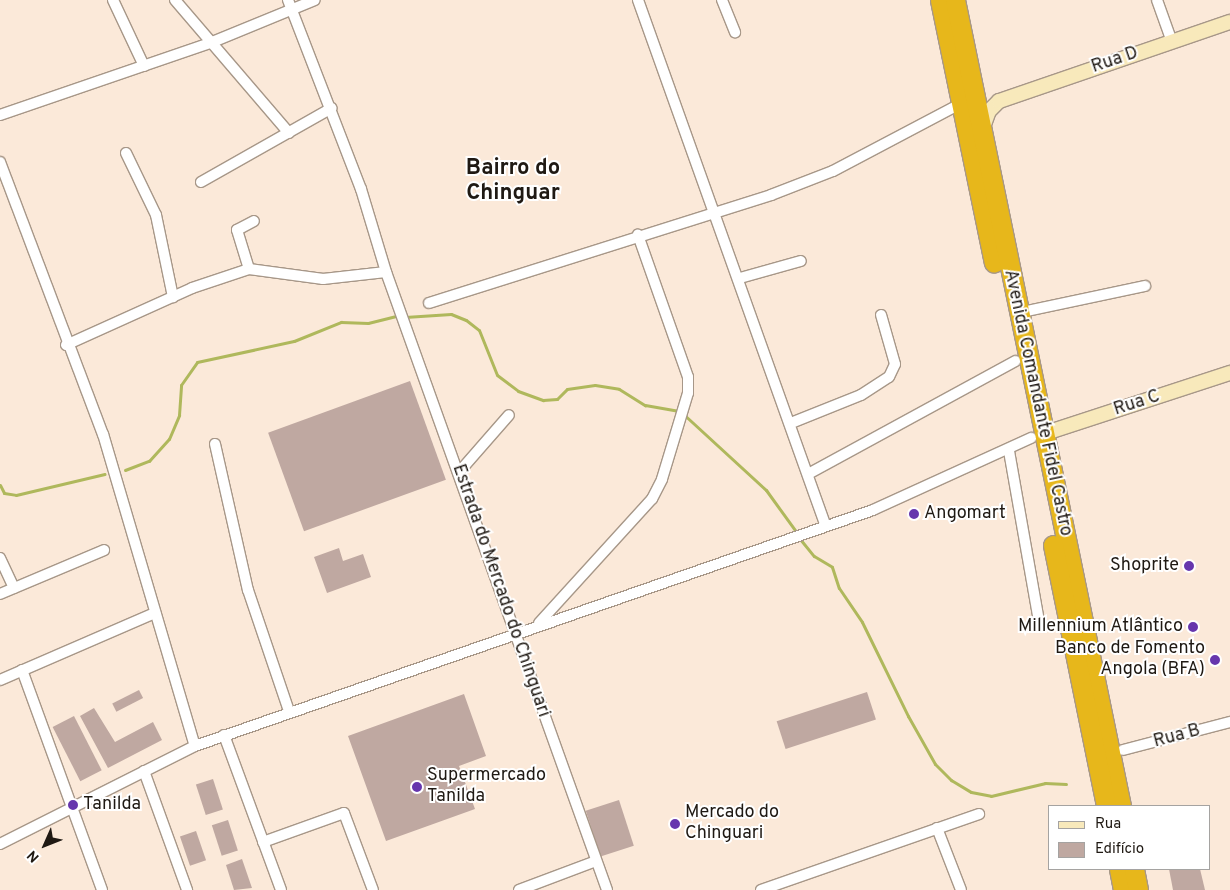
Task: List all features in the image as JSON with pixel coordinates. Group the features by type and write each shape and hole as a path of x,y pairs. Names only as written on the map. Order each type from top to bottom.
{"highway":[{"name":"Avenida Comandante Fidel Castro","path":"940,0 1015,361 1037,436 1121,805"},
{"name":"Avenida Comandante Fidel Castro","path":"955,0 1017,313 1037,436 1106,805"},
{"path":"1119,870 1124,890"},
{"path":"1134,870 1138,890"}],"street":[{"path":"113,0 144,66"},
{"path":"175,0 290,133"},
{"path":"0,115 210,42 290,4 314,0"},
{"path":"638,0 810,473 825,524"},
{"path":"722,0 735,32"},
{"path":"1157,0 1172,42"},
{"name":"Estrada do Mercado do Chinguari","path":"290,4 332,108 393,292 460,471 513,632 607,890"},
{"name":"Rua D","path":"1001,100 1230,22"},
{"path":"972,80 984,98 1001,100"},
{"path":"982,132 988,111 1001,100"},
{"path":"429,303 833,171 962,103"},
{"path":"201,182 332,108"},
{"path":"126,153 156,214 173,297"},
{"path":"0,162 66,345 103,434 127,509 155,613 195,746"},
{"path":"249,269 237,230 254,221"},
{"path":"538,624 652,499 662,479 688,394 688,377 638,235"},
{"path":"740,278 801,261"},
{"path":"66,345 173,297 249,269 324,279 386,272"},
{"path":"1017,313 1145,286"},
{"path":"791,423 861,396 889,377 895,364 881,315"},
{"path":"810,473 1015,361"},
{"name":"Rua C","path":"1037,436 1230,373"},
{"path":"460,471 508,415"},
{"path":"0,844 195,746 289,710 513,632 800,537 825,524 873,510 1009,451 1037,436"},
{"path":"215,444 248,590 289,710"},
{"path":"1009,451 1039,622"},
{"path":"0,594 104,550"},
{"path":"0,558 14,588"},
{"path":"0,680 155,613"},
{"path":"22,670 74,808 102,890"},
{"name":"Rua B","path":"1123,750 1230,722"},
{"path":"224,735 281,890"},
{"path":"144,771 187,890"},
{"path":"263,842 344,813 373,890"},
{"path":"760,890 979,814"},
{"path":"937,828 960,890"},
{"path":"519,890 596,861"}],"building":[{"path":"410,381 446,480 304,531 268,433"},
{"path":"339,548 343,561 363,554 371,577 327,593 314,557"},
{"path":"139,690 143,698 116,712 112,704"},
{"path":"867,692 876,720 786,749 777,721"},
{"name":"Supermercado Tanilda","path":"464,694 486,756 459,766 475,809 386,841 348,736"},
{"path":"94,708 115,742 153,722 162,740 108,768 80,716"},
{"path":"74,716 102,770 80,781 53,727"},
{"path":"213,779 223,809 206,815 196,785"},
{"path":"619,800 634,846 601,856 586,811"},
{"path":"228,820 238,850 222,856 212,825"},
{"path":"196,831 206,860 190,866 180,837"},
{"path":"242,859 252,888 234,890 226,865"},
{"path":"1169,870 1200,870 1205,890 1173,890"}],"waterway":[{"path":"405,317 451,314 466,320 479,330 497,375 518,391 543,400 557,399 567,389 595,385 619,389 645,405 680,411 766,490 797,533"},
{"path":"125,470 149,461 169,439 179,415 181,385 197,362 294,341 341,322 368,323 399,315"},
{"path":"0,485 4,493 16,495 105,474"},
{"path":"800,539 814,556 832,567 839,588 862,622 908,716 935,764 951,780 971,792 991,796 1045,783 1066,784"}],"place":[{"name":"Angomart","path":"914,514"},
{"name":"Shoprite","path":"1189,566"},
{"name":"Millennium Atlântico","path":"1193,627"},
{"name":"Banco de Fomento Angola (BFA)","path":"1215,660"},
{"name":"Supermercado Tanilda","path":"417,787"},
{"name":"Tanilda","path":"73,805"},
{"name":"Mercado do Chinguari","path":"675,824"}],"district":[{"name":"Bairro do Chinguar","path":"513,180"}]}
